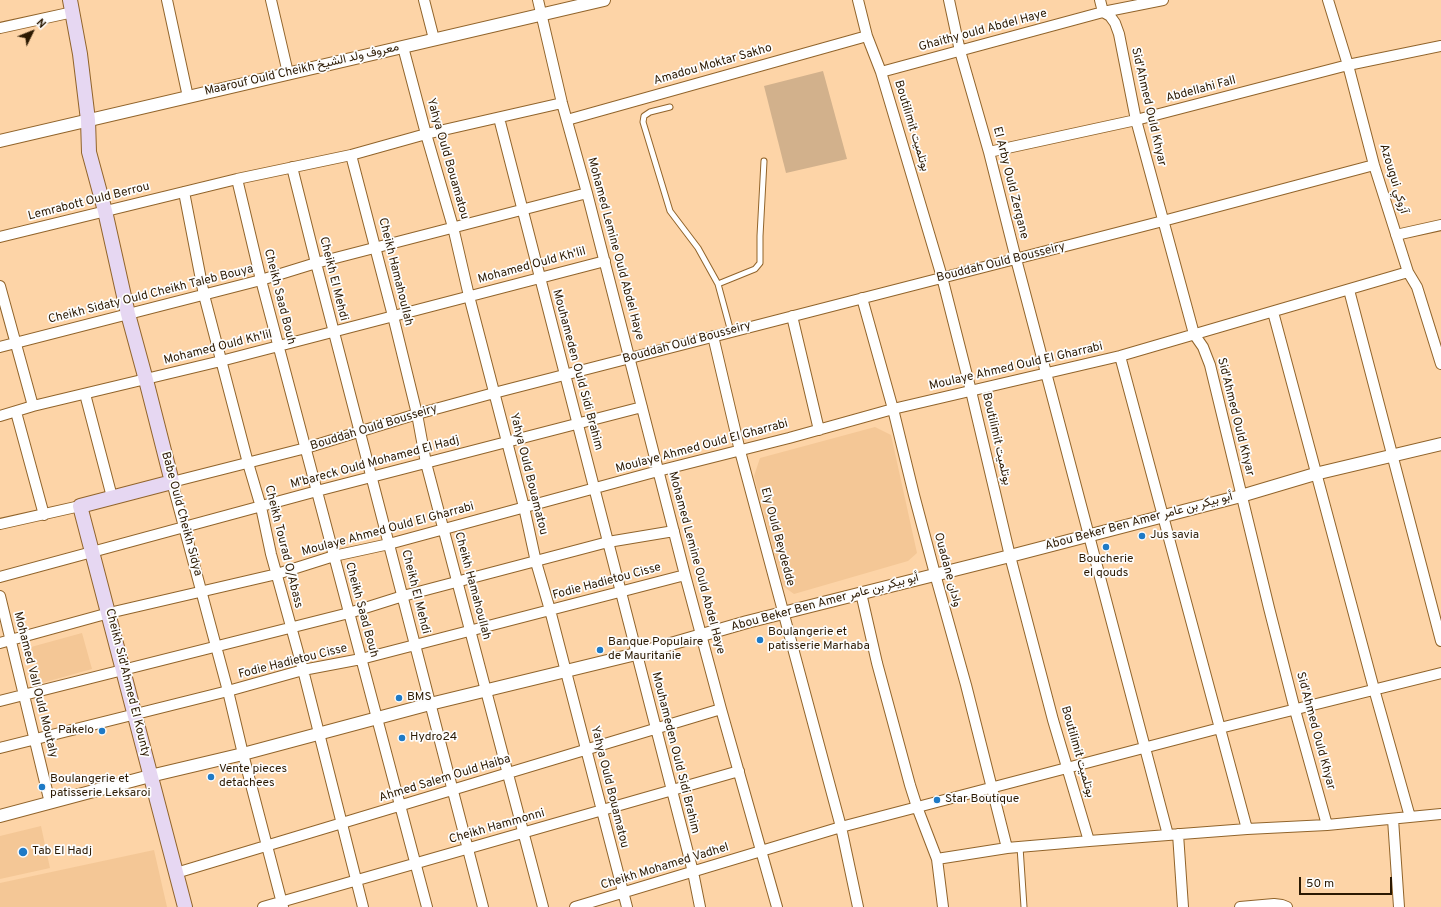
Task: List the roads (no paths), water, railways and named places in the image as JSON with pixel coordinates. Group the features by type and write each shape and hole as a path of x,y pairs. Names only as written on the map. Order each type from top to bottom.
{"main road":[{"name":"Babe Ould Cheikh Sidya","path":"71,6 88,120 89,152 105,212 128,314 172,482"},
{"name":"Bouddah Ould Bousseiry","path":"80,506 172,482"},
{"name":"Cheikh Sid'Ahmed El Kounty","path":"80,506 185,907"}],"street":[{"path":"167,0 188,97"},
{"path":"271,0 288,73"},
{"path":"424,0 434,39"},
{"path":"538,0 541,14"},
{"name":"Maarouf Ould Cheikh معروف ولد الشيخ","path":"0,141 604,0"},
{"name":"Boutilimit بوتلميت","path":"858,0 867,36 881,72 942,277 1010,556 1053,720 1089,841"},
{"name":"El Arby Ould Zergane","path":"948,0 960,51 989,152 1144,747 1173,834 1183,907"},
{"name":"Sid'Ahmed Ould Khyar","path":"1100,0 1103,12 1110,16 1117,28 1136,120 1194,334 1203,346 1210,365 1241,496 1295,710 1326,825"},
{"name":"Ghaithy ould Abdel Haye","path":"881,72 1103,12 1163,0"},
{"name":"Azougui آزوكي","path":"1328,0 1348,65 1374,165 1408,272 1417,287 1441,364"},
{"path":"0,28 71,6"},
{"name":"Mohamed Lemine Ould Abdel Haye","path":"541,14 562,103 605,261 701,636 777,907"},
{"name":"Amadou Moktar Sakho","path":"567,120 867,36"},
{"name":"Abdellahi Fall","path":"989,152 1136,120 1348,65 1441,46"},
{"name":"Yahya Ould Bouamatou","path":"403,47 453,227 469,296 524,507 536,562 550,610 627,907"},
{"name":"Lemrabott Ould Berrou","path":"0,237 237,179 351,155 426,134 562,103"},
{"name":"Mouhameden Ould Sidi Brahim","path":"499,118 672,790 700,907"},
{"name":"Cheikh Hamahoullah","path":"351,155 393,316 426,463 543,907"},
{"name":"Bouddah Ould Bousseiry","path":"172,482 306,448 416,414 494,393 1163,221 1374,165"},
{"name":"Cheikh El Mehdi","path":"292,167 483,907"},
{"name":"Cheikh Saad Bouh","path":"237,179 278,346 427,907"},
{"name":"Cheikh Tourad O/Abass","path":"184,192 204,295 261,507 363,907"},
{"name":"Cheikh Sidaty Ould Cheikh Taleb Bouya","path":"0,346 204,295 453,227 587,193"},
{"path":"1396,235 1441,224"},
{"name":"Mohamed Ould Kh'lil","path":"0,416 34,406 221,361 605,261"},
{"name":"Moulaye Ahmed Ould El Gharrabi","path":"5,641 109,613 277,574 334,556 389,544 658,471 740,451 893,410 1120,356 1408,272"},
{"path":"0,286 34,406"},
{"path":"1349,290 1441,641"},
{"name":"Ouadane وادان","path":"862,298 893,410 934,574 966,685 1007,848"},
{"path":"1273,312 1315,474 1410,817"},
{"path":"792,316 819,430"},
{"name":"Ely Ould Beydedde","path":"713,336 740,451 841,827 858,907"},
{"path":"1120,356 1164,515 1247,829"},
{"path":"85,394 112,497"},
{"name":"M'bareck Ould Mohamed El Hadj","path":"0,577 317,491 578,425 642,407"},
{"path":"16,412 44,515"},
{"name":"Abou Beker Ben Amer أبو بيكر بن عامر","path":"0,816 430,704 636,654 784,612 1010,556 1241,496 1315,474 1392,457 1441,444"},
{"name":"Babe Ould Cheikh Sidya","path":"172,482 228,691 242,754 282,904"},
{"name":"Bouddah Ould Bousseiry","path":"0,524 80,506"},
{"path":"0,701 349,613 403,596 608,542 674,531"},
{"name":"Fodie Hadietou Cisse","path":"0,748 135,715 303,670 361,659 685,575"},
{"path":"861,593 877,662 917,807 937,859 943,907"},
{"name":"Mohamed Vall Ould Moutaly","path":"0,596 5,641 24,696 50,803"},
{"name":"Cheikh Mohamed Vadhel","path":"576,907 841,827 1144,747 1441,672"},
{"name":"Ahmed Salem Ould Haiba","path":"176,873 721,709"},
{"name":"Cheikh Hammonni","path":"263,907 282,904 356,880 739,771"},
{"path":"937,859 1007,848 1173,834 1326,825 1441,814"},
{"path":"1393,819 1399,907"},
{"path":"1240,907 1274,904 1287,907"}],"lane":[{"path":"670,107 650,112 644,116 644,122 670,211 698,248 718,284 732,332"},
{"path":"718,284 755,269 760,262 764,161"},
{"path":"1020,847 1024,907"}],"place":[{"name":"Jus savia","path":"1142,536"},
{"name":"Boucherie el qouds","path":"1106,547"},
{"name":"Boulangerie et patisserie Marhaba","path":"760,640"},
{"name":"Banque Populaire de Mauritanie","path":"600,650"},
{"name":"BMS","path":"399,698"},
{"name":"Pakelo","path":"102,731"},
{"name":"Hydro24","path":"402,738"},
{"name":"Vente pieces detachees","path":"211,777"},
{"name":"Boulangerie et patisserie Leksaroi","path":"42,787"},
{"name":"Star Boutique","path":"937,800"},
{"name":"Tab El Hadj","path":"23,852"}]}
